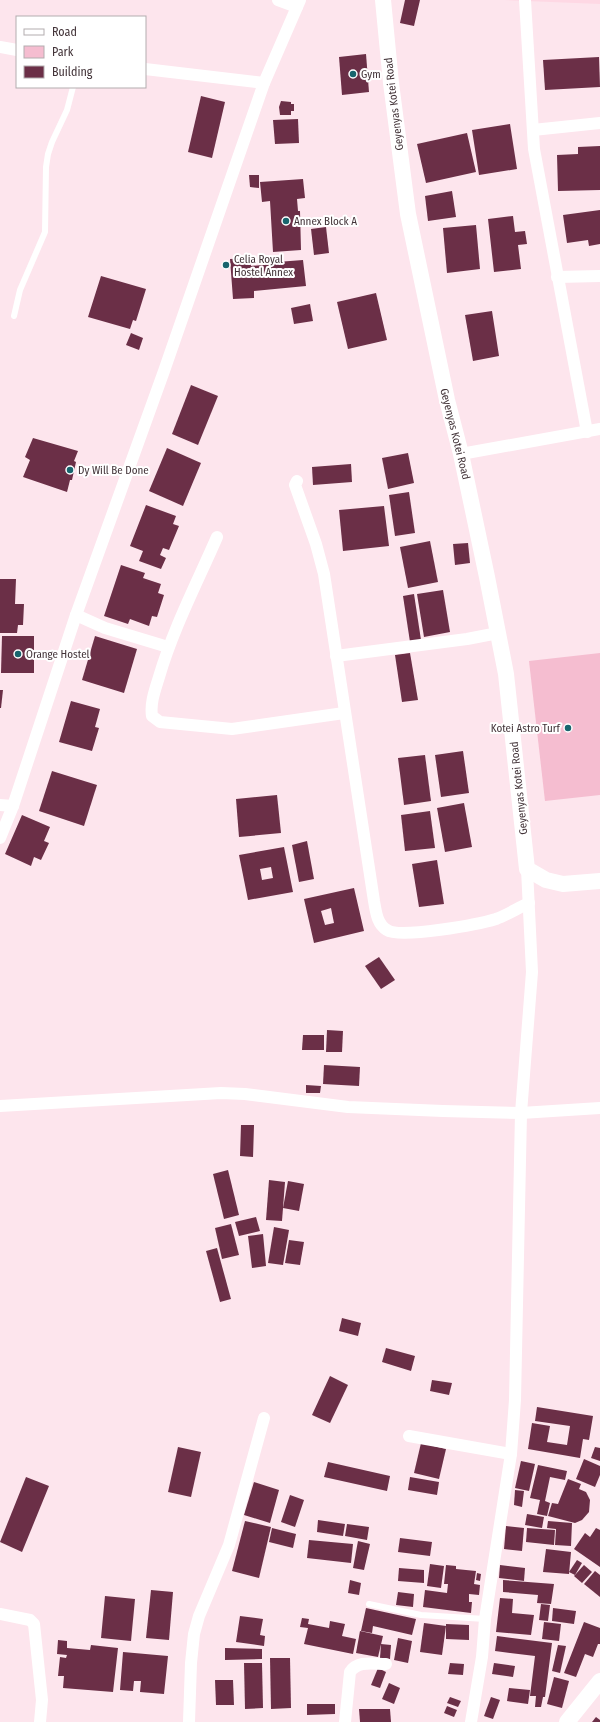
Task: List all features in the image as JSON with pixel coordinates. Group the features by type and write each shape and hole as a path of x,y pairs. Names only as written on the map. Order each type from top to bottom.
{"street":[{"path":"0,838 13,806 76,615 164,371 264,83 298,3 278,0"},
{"name":"Geyenyas Kotei Road","path":"383,0 391,83 408,214 447,400 461,454 506,674 527,869"},
{"path":"525,0 534,149 587,432"},
{"path":"0,47 16,50"},
{"path":"146,69 264,83"},
{"path":"533,130 600,123"},
{"path":"557,277 600,276"},
{"path":"461,454 600,429"},
{"path":"297,481 295,485 316,544 324,574 344,713 374,901 379,923 389,931 401,933 450,928 496,919 529,903"},
{"path":"218,537 168,647 151,708 152,716 160,722 232,729 344,713"},
{"path":"76,615 105,628 168,647"},
{"path":"336,656 498,634"},
{"path":"0,805 13,806"},
{"path":"527,869 546,880 563,884 600,881"},
{"path":"471,1722 482,1657 485,1619 511,1454 514,1400 521,1113 532,972 527,869"},
{"path":"0,1106 245,1094 348,1107 521,1113 600,1108"},
{"path":"189,1722 191,1663 194,1634 199,1616 229,1545 264,1418"},
{"path":"409,1436 511,1454"},
{"path":"0,1614 30,1620 34,1624 42,1700 40,1722"},
{"path":"345,1722 350,1672 354,1666 363,1663 386,1664"},
{"path":"567,1722 600,1681"}],"lane":[{"path":"14,316 20,290 44,232 46,167 48,154 67,110 73,88"},
{"path":"369,1604 421,1615 485,1619"}],"shaded area":[{"path":"504,0 600,0 600,4"}],"green space":[{"name":"Kotei Astro Turf","path":"600,653 600,795 545,801 529,661"}],"building":[{"path":"405,0 420,0 414,26 400,23"},
{"path":"366,54 369,92 342,95 339,57"},
{"path":"599,57 600,87 545,90 543,60"},
{"path":"201,96 225,102 212,158 188,152"},
{"path":"281,101 291,102 291,104 294,104 294,111 291,111 291,115 280,115 279,107"},
{"path":"298,119 299,143 275,144 273,120"},
{"path":"510,124 517,169 479,175 472,130"},
{"path":"467,133 476,172 426,183 417,144"},
{"path":"600,146 600,190 558,191 557,155 578,154 578,147"},
{"path":"249,175 259,175 259,188 250,187"},
{"name":"Annex Block A","path":"303,179 305,198 297,199 298,211 300,211 301,250 273,252 270,201 262,202 260,182"},
{"path":"452,191 456,217 428,221 425,196"},
{"path":"600,210 600,244 589,246 588,240 567,243 563,215"},
{"path":"513,216 515,232 525,231 527,244 518,245 521,269 494,272 488,219"},
{"path":"476,225 480,269 447,273 443,228"},
{"path":"326,227 329,253 314,255 311,229"},
{"path":"250,258 251,266 264,265 264,263 303,260 306,286 254,291 254,298 233,299 230,259"},
{"path":"101,276 146,289 136,321 133,320 130,329 88,317"},
{"path":"376,293 387,340 348,349 337,302"},
{"path":"310,304 313,321 294,324 291,308"},
{"path":"492,311 499,356 473,361 465,315"},
{"path":"131,333 143,338 139,350 126,345"},
{"path":"191,385 218,396 198,445 172,434"},
{"path":"33,438 78,451 74,461 76,462 72,480 70,480 67,492 23,477 30,460 25,457"},
{"path":"167,448 201,463 183,506 149,491"},
{"path":"408,453 414,483 388,489 382,458"},
{"path":"351,464 352,482 313,485 312,467"},
{"path":"409,492 415,533 395,536 389,495"},
{"path":"146,505 176,516 173,524 179,526 169,550 163,548 160,555 166,558 161,569 139,561 143,551 130,546"},
{"path":"384,506 389,546 343,551 339,510"},
{"path":"430,541 438,582 408,588 400,547"},
{"path":"468,543 470,563 455,565 453,544"},
{"path":"121,565 145,573 143,578 161,584 158,593 164,595 157,617 152,616 149,626 130,619 128,624 104,616"},
{"path":"0,579 16,579 15,604 24,604 23,625 18,625 17,633 0,633"},
{"path":"443,590 450,632 424,637 417,594"},
{"path":"414,594 421,640 410,642 403,596"},
{"name":"Orange Hostel","path":"2,636 34,636 34,673 1,673"},
{"path":"95,636 137,649 124,693 82,680"},
{"path":"410,653 418,700 402,702 395,655"},
{"path":"0,690 3,690 1,708 0,708"},
{"path":"71,701 100,709 95,727 99,728 92,751 59,742"},
{"path":"463,751 469,793 441,797 435,755"},
{"path":"425,755 431,801 404,805 398,758"},
{"path":"52,771 97,785 84,826 39,811"},
{"path":"277,795 281,833 239,837 236,799"},
{"path":"464,803 472,847 445,852 437,808"},
{"path":"430,811 435,848 405,851 401,815"},
{"path":"22,815 50,827 44,841 49,843 41,860 34,857 31,866 5,854"},
{"path":"307,841 314,879 299,882 292,845"},
{"path":"284,847 293,892 248,900 239,855","holes":["271,867 273,878 262,880 260,869"]},
{"path":"437,860 444,904 419,907 412,864"},
{"path":"354,888 364,931 314,943 304,899","holes":["331,908 334,923 325,925 321,911"]},
{"path":"379,957 395,980 381,989 365,966"},
{"path":"327,1030 343,1031 342,1052 326,1052"},
{"path":"303,1035 324,1035 324,1050 302,1050"},
{"path":"324,1065 360,1067 359,1086 323,1084"},
{"path":"306,1085 321,1086 320,1093 306,1093"},
{"path":"241,1125 254,1125 253,1157 240,1156"},
{"path":"228,1170 239,1215 224,1219 213,1174"},
{"path":"269,1180 285,1182 282,1221 266,1220"},
{"path":"288,1181 304,1184 299,1211 283,1208"},
{"path":"256,1217 260,1231 239,1236 235,1222"},
{"path":"231,1224 239,1255 222,1259 215,1228"},
{"path":"274,1227 289,1230 283,1265 268,1263"},
{"path":"263,1234 266,1266 252,1268 248,1236"},
{"path":"289,1240 304,1242 300,1265 285,1263"},
{"path":"217,1248 231,1299 220,1302 206,1251"},
{"path":"342,1318 361,1323 358,1336 339,1331"},
{"path":"386,1348 415,1356 411,1371 382,1362"},
{"path":"330,1376 348,1385 330,1423 312,1415"},
{"path":"432,1380 452,1383 449,1395 430,1391"},
{"path":"537,1407 593,1416 589,1440 583,1439 580,1458 528,1449 532,1423 550,1426 547,1442 567,1445 570,1426 535,1421"},
{"path":"421,1443 446,1449 439,1479 414,1473"},
{"path":"178,1447 201,1452 191,1497 168,1492"},
{"path":"595,1447 600,1448 600,1461 591,1458"},
{"path":"584,1459 600,1466 600,1475 595,1487 576,1479"},
{"path":"521,1461 535,1464 529,1491 515,1488"},
{"path":"328,1462 390,1476 387,1491 324,1477"},
{"path":"538,1465 567,1471 565,1480 550,1477 545,1501 550,1503 547,1516 537,1514 540,1500 530,1498"},
{"path":"26,1477 49,1486 22,1552 0,1542"},
{"path":"410,1477 439,1482 437,1495 408,1490"},
{"path":"568,1479 581,1484 579,1489 586,1492 590,1500 589,1512 582,1520 575,1523 548,1516 552,1503 558,1504"},
{"path":"254,1482 279,1490 270,1523 244,1515"},
{"path":"515,1490 524,1491 522,1507 514,1505"},
{"path":"290,1495 304,1500 295,1527 281,1522"},
{"path":"527,1514 544,1517 542,1528 525,1525"},
{"path":"318,1520 345,1524 343,1536 317,1532"},
{"path":"245,1521 271,1527 259,1578 232,1571"},
{"path":"548,1521 572,1523 571,1546 555,1545 556,1529 547,1528"},
{"path":"347,1524 369,1527 367,1540 345,1536"},
{"path":"506,1526 524,1528 522,1551 504,1549"},
{"path":"272,1528 296,1534 293,1548 269,1542"},
{"path":"527,1528 555,1530 554,1545 526,1542"},
{"path":"596,1528 600,1530 600,1567 574,1549 585,1533 590,1537"},
{"path":"400,1538 432,1542 430,1556 398,1552"},
{"path":"309,1540 353,1544 351,1563 307,1558"},
{"path":"358,1541 370,1544 364,1570 353,1568"},
{"path":"546,1549 571,1552 569,1574 543,1572"},
{"path":"577,1560 582,1563 575,1575 569,1572"},
{"path":"430,1564 444,1566 441,1588 427,1586"},
{"path":"446,1565 456,1566 456,1569 476,1571 474,1584 480,1585 479,1595 469,1594 469,1602 472,1602 471,1613 423,1607 425,1590 447,1593 448,1584 444,1584"},
{"path":"500,1565 525,1568 524,1581 499,1578"},
{"path":"584,1565 592,1572 582,1583 574,1576"},
{"path":"399,1568 424,1570 424,1583 398,1581"},
{"path":"595,1571 600,1575 600,1597 584,1584"},
{"path":"477,1573 481,1574 480,1581 476,1580"},
{"path":"350,1580 361,1583 359,1595 348,1593"},
{"path":"503,1580 554,1584 551,1604 537,1603 538,1595 503,1592"},
{"path":"151,1590 173,1592 169,1640 146,1638"},
{"path":"398,1592 414,1594 413,1607 396,1605"},
{"path":"105,1596 135,1599 131,1641 101,1638"},
{"path":"500,1598 513,1599 512,1613 534,1615 531,1635 496,1632"},
{"path":"541,1604 550,1605 548,1621 539,1620"},
{"path":"366,1608 416,1619 412,1635 373,1626 372,1633 361,1631"},
{"path":"553,1608 576,1611 574,1624 552,1621"},
{"path":"240,1616 263,1619 260,1635 265,1636 264,1646 236,1642"},
{"path":"302,1618 309,1619 308,1624 329,1628 330,1621 345,1624 342,1636 356,1639 353,1654 304,1644 308,1628 300,1627"},
{"path":"544,1622 561,1624 559,1641 542,1639"},
{"path":"584,1622 600,1628 600,1644 598,1644 593,1657 585,1654 576,1677 564,1673"},
{"path":"424,1623 446,1626 442,1655 420,1652"},
{"path":"446,1624 469,1625 469,1640 446,1639"},
{"path":"360,1631 383,1636 378,1657 356,1653"},
{"path":"497,1636 552,1643 545,1697 543,1697 541,1707 535,1707 536,1696 530,1696 535,1656 495,1651"},
{"path":"398,1638 412,1641 408,1663 394,1660"},
{"path":"58,1640 67,1641 67,1648 90,1650 91,1645 118,1648 113,1692 63,1688 64,1676 58,1676 60,1657 66,1658 67,1655 57,1654"},
{"path":"381,1644 391,1645 390,1659 380,1658"},
{"path":"558,1645 566,1646 560,1673 552,1671"},
{"path":"225,1648 262,1649 262,1659 225,1660"},
{"path":"123,1652 168,1656 164,1694 140,1692 141,1681 134,1681 133,1691 120,1690"},
{"path":"270,1658 290,1658 291,1708 271,1709"},
{"path":"244,1663 262,1663 263,1708 245,1709"},
{"path":"450,1663 464,1664 463,1675 448,1674"},
{"path":"494,1663 515,1666 513,1677 492,1674"},
{"path":"378,1668 386,1672 380,1688 371,1685"},
{"path":"554,1677 569,1681 562,1708 547,1704"},
{"path":"215,1680 233,1680 234,1705 216,1705"},
{"path":"389,1683 400,1688 394,1704 382,1699"},
{"path":"509,1688 530,1690 528,1704 507,1701"},
{"path":"450,1697 461,1701 458,1707 447,1703"},
{"path":"491,1697 500,1700 493,1719 484,1716"},
{"path":"307,1704 335,1704 335,1714 307,1715"},
{"path":"447,1706 457,1710 454,1717 444,1713"},
{"path":"359,1709 390,1709 391,1722 360,1722"},
{"path":"596,1717 600,1720 600,1722 592,1722"}],"place":[{"name":"Gym","path":"353,74"},
{"name":"Annex Block A","path":"286,221"},
{"name":"Celia Royal Hostel Annex","path":"226,265"},
{"name":"Dy Will Be Done","path":"70,470"},
{"name":"Orange Hostel","path":"18,654"},
{"name":"Kotei Astro Turf","path":"568,728"}]}
